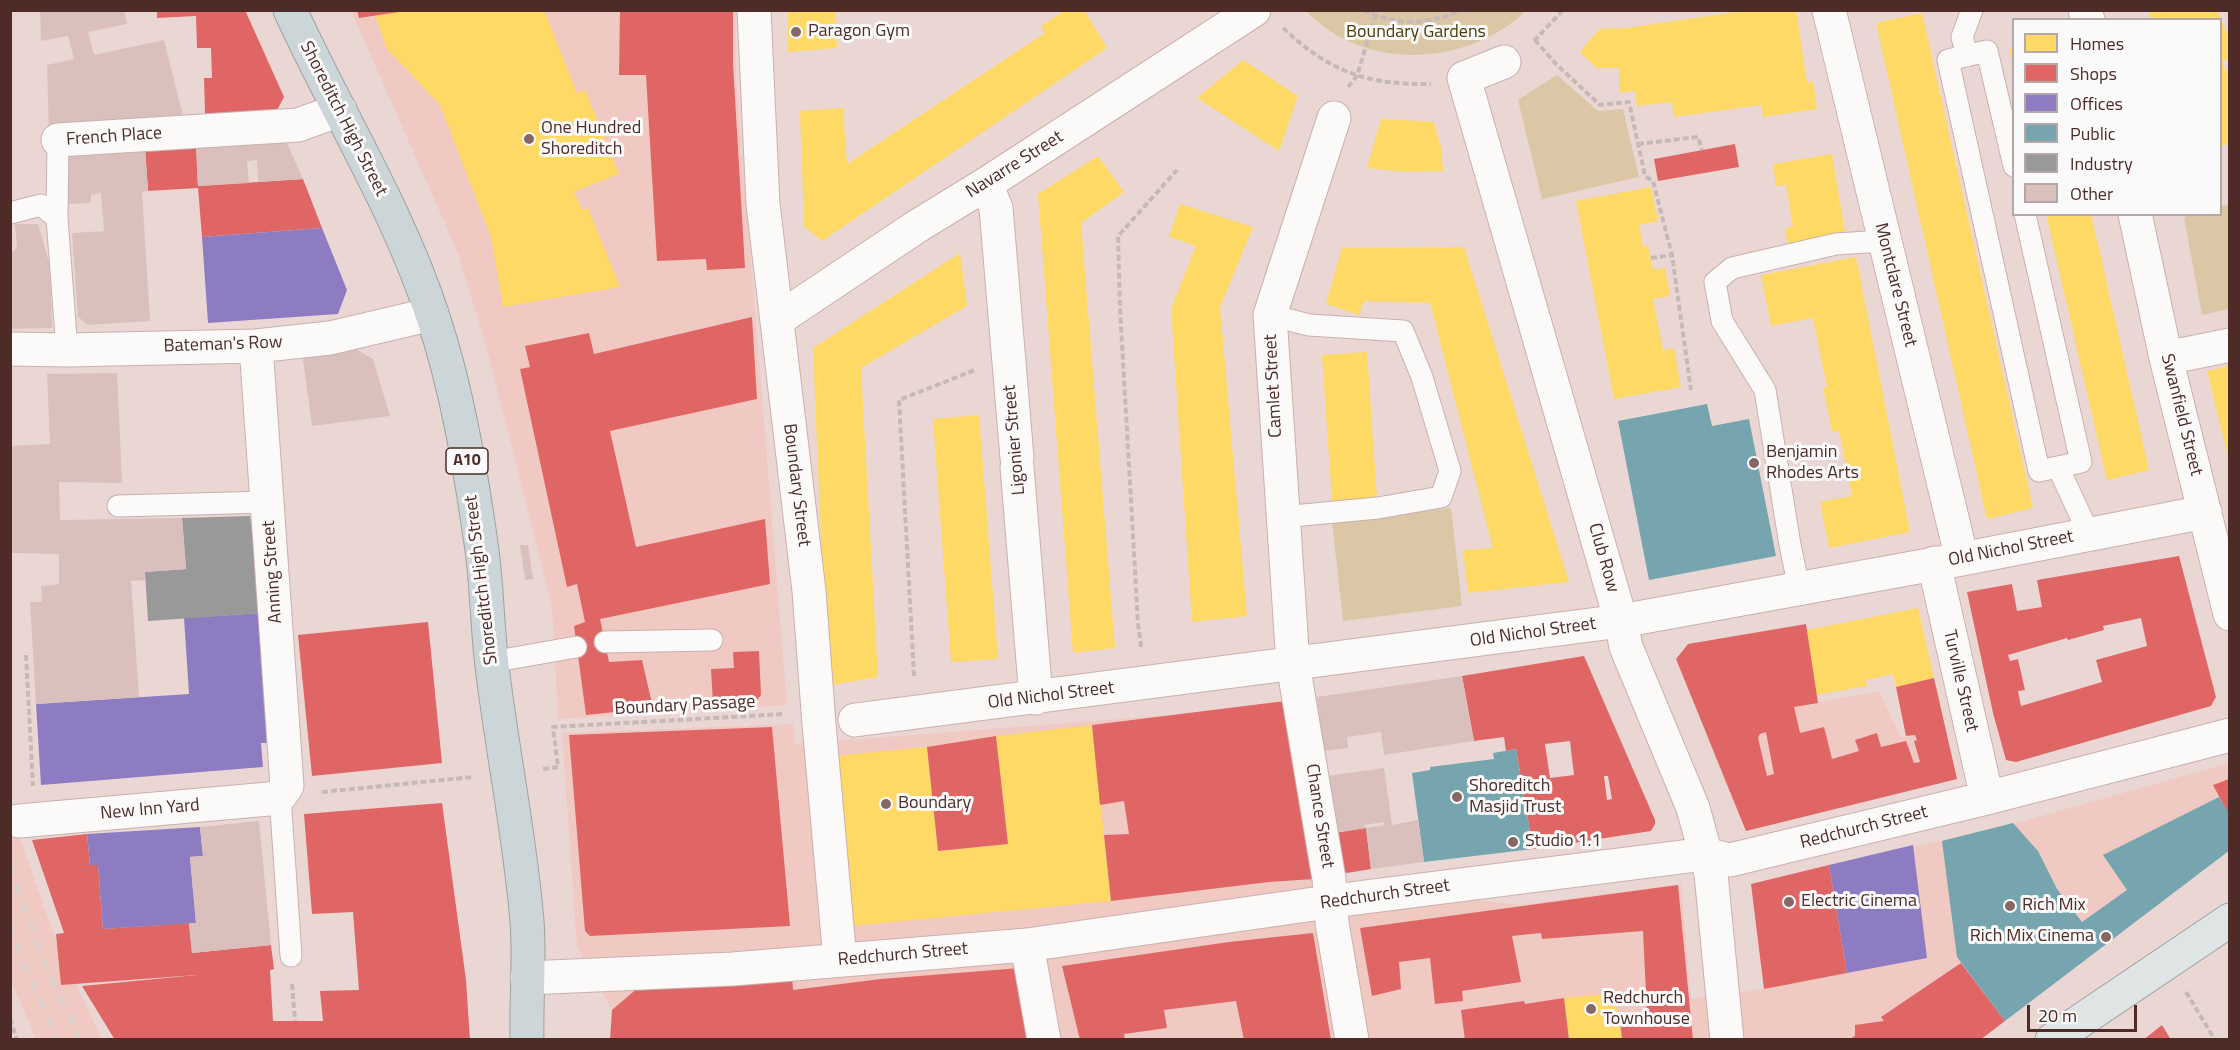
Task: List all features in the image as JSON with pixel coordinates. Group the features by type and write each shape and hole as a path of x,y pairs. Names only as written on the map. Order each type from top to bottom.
{"highway":[{"name":"Shoreditch High Street","path":"290,10 396,223 443,347 481,543 491,662 527,923 527,1040"}],"main road":[{"path":"2052,1040 2229,920"}],"street":[{"name":"Boundary Street","path":"754,10 763,204 809,591 840,960"},
{"name":"Montclare Street","path":"1829,10 1884,241 1948,561"},
{"name":"Navarre Street","path":"777,320 916,226 1267,17"},
{"name":"Club Row","path":"1504,62 1464,78 1621,621 1626,647 1693,808 1711,874 1727,1040"},
{"name":"French Place","path":"58,140 298,125 340,110"},
{"name":"Camlet Street","path":"1293,664 1270,315 1334,118"},
{"name":"Ligonier Street","path":"986,184 996,208 1036,698"},
{"name":"Swanfield Street","path":"2135,216 2166,358 2229,614"},
{"name":"Bateman's Row","path":"10,349 256,346 330,338 432,314"},
{"path":"2166,358 2229,345"},
{"name":"Anning Street","path":"256,346 288,776 281,802"},
{"name":"Old Nichol Street","path":"855,720 1621,621 2205,512"},
{"name":"Turville Street","path":"1948,561 1987,798"},
{"name":"Chance Street","path":"1293,664 1352,1040"},
{"name":"Redchurch Street","path":"526,978 733,969 1027,945 1332,902 1705,854 1730,860 1987,798 2229,735"},
{"name":"New Inn Yard","path":"19,821 269,799 281,802"},
{"path":"1027,945 1044,1040"}],"lane":[{"path":"1967,56 1962,37 1972,10"},
{"path":"2012,162 1987,51 1948,60 2039,471 2081,462 2025,216"},
{"name":"French Place","path":"58,140 57,218 67,350"},
{"path":"10,213 41,205 57,218"},
{"path":"1799,588 1765,390 1722,321 1715,282 1732,268 1836,244 1884,241"},
{"path":"1270,315 1309,325 1403,331 1422,377 1450,471 1441,497 1378,508 1282,517"},
{"path":"2058,467 2089,534"},
{"path":"118,506 268,502"},
{"path":"604,642 712,640"},
{"path":"491,662 576,647"},
{"path":"281,802 291,957"}],"path":[{"path":"1364,10 1393,21 1416,22 1446,18 1461,10"},
{"path":"1357,76 1377,10"},
{"path":"1504,62 1535,40 1563,10"},
{"path":"1267,17 1320,59 1357,76 1397,84"},
{"path":"1535,40 1600,105 1629,102 1645,176 1653,181 1672,255 1691,390"},
{"path":"1638,144 1698,137 1702,150"},
{"path":"1147,683 1138,624 1119,308 1118,236 1177,170"},
{"path":"1651,258 1672,255"},
{"path":"916,712 899,400 1009,357"},
{"path":"27,655 33,778"},
{"name":"Boundary Passage","path":"546,768 558,767 553,727 818,710"},
{"path":"281,802 292,806 300,795 467,778"},
{"path":"291,957 295,1021"},
{"path":"2183,988 2216,1040"},
{"path":"10,1019 17,1040"}],"shaded area":[{"path":"351,11 736,11 736,76 787,705 558,719 552,606 486,345 457,251"},
{"path":"1879,691 1901,738 1915,735 1917,740 1946,732 1957,779 1746,831 1714,756 1726,753 1760,736 1758,724 1794,707"},
{"path":"1198,713 1341,884 1519,905 1681,884 1691,999 1764,989 1751,884 2013,824 2229,763 2229,850 1980,1039 610,1039 612,1010 577,947 562,733 793,724 795,744"},
{"path":"10,810 59,949 102,1039 36,1039 11,981"}],"green space":[{"name":"Boundary Gardens","path":"1306,11 1526,11 1502,30 1475,43 1446,52 1416,55 1386,53 1357,45 1330,31"},
{"path":"1557,75 1598,111 1623,109 1639,177 1542,199 1518,100"},
{"path":"2229,204 2229,309 2202,315 2184,217 2222,216 2222,206"},
{"path":"1451,508 1462,606 1343,621 1332,522"}],"building: Homes":[{"name":"One Hundred Shoreditch","path":"409,10 544,10 577,93 585,90 619,174 574,192 582,210 588,208 620,287 503,307 491,237 440,105 387,49 375,15"},
{"path":"788,10 835,10 837,48 788,52"},
{"path":"1065,10 1084,10 1107,48 822,241 804,226 800,111 843,108 847,164 1045,33 1041,26"},
{"path":"1750,10 1796,10 1807,83 1813,81 1817,109 1763,117 1761,105 1674,117 1672,102 1637,106 1635,91 1619,93 1619,68 1596,68 1580,52 1599,29 1626,28"},
{"path":"2148,10 2217,10 2220,18 2151,18"},
{"path":"1922,13 2033,508 1987,519 1876,23"},
{"path":"2222,22 2229,38 2229,58 2222,62"},
{"path":"1243,60 1298,96 1279,151 1197,98"},
{"path":"2222,62 2229,78 2229,143 2222,146"},
{"path":"1381,119 1434,122 1441,147 1443,171 1407,172 1367,168"},
{"path":"1832,154 1846,238 1788,247 1785,228 1793,227 1786,185 1776,186 1773,164"},
{"path":"1098,156 1124,192 1081,223 1115,648 1073,653 1038,194"},
{"path":"1651,187 1658,221 1639,225 1643,247 1648,246 1653,270 1665,268 1670,296 1653,299 1663,350 1674,348 1681,387 1614,399 1576,201"},
{"path":"1180,204 1253,227 1220,307 1247,616 1192,622 1171,309 1196,246 1169,237"},
{"path":"2046,216 2091,216 2149,470 2107,480"},
{"path":"1464,247 1569,582 1468,593 1463,550 1493,548 1430,303 1364,301 1359,315 1326,304 1342,248"},
{"path":"960,253 967,306 861,368 878,677 827,686 813,348"},
{"path":"1856,257 1910,532 1829,548 1820,502 1852,496 1839,431 1832,432 1823,387 1827,387 1813,318 1771,326 1761,275"},
{"path":"1367,352 1377,498 1332,501 1322,355"},
{"path":"2229,366 2229,461 2207,371"},
{"path":"979,415 998,659 951,662 933,419"},
{"path":"1918,608 1934,678 1896,687 1893,674 1866,680 1867,686 1816,695 1807,630"},
{"path":"1092,725 1111,901 852,926 835,756 927,747 938,851 1008,844 996,736"},
{"name":"Redchurch Townhouse","path":"1614,993 1622,1040 1569,1040 1564,998"}],"building: Shops":[{"path":"157,10 245,10 284,97 276,112 205,114 204,78 212,78 211,48 197,48 196,16 157,18"},
{"path":"357,10 399,10 399,12 359,18"},
{"path":"620,10 733,10 733,64 745,268 707,270 706,259 657,261 646,75 619,75"},
{"path":"1735,144 1739,167 1658,181 1654,159"},
{"path":"196,145 198,186 303,179 322,228 202,237 198,188 148,191 145,148"},
{"path":"752,317 757,399 610,431 636,547 765,519 770,584 600,619 609,662 642,660 653,708 586,715 574,626 585,622 577,584 567,587 520,369 530,367 525,346 589,333 594,354"},
{"path":"2179,556 2216,697 2211,706 2016,762 2006,760 1993,713 1967,592 2012,584 2017,611 2042,607 2037,580","holes":["2141,618 2147,646 2096,660 2102,682 2021,706 2018,691 2025,690 2018,659 2010,661 2008,655 2104,630 2103,626"]},
{"path":"428,622 442,763 312,776 298,635"},
{"path":"1806,624 1818,703 1794,707 1800,733 1824,727 1832,759 1859,751 1855,740 1877,733 1881,747 1906,741 1914,763 1920,762 1914,741 1917,740 1915,735 1906,736 1896,687 1934,678 1957,779 1746,831 1676,659 1688,644","holes":["1766,732 1774,774 1767,776 1758,738 1760,734"]},
{"path":"759,651 761,695 755,702 713,704 711,669 734,668 733,652"},
{"path":"1584,656 1655,820 1651,831 1533,849 1516,749 1506,751 1504,737 1474,741 1462,676","holes":["1570,741 1574,775 1550,778 1545,744","1604,776 1608,776 1612,799 1607,800"]},
{"path":"1293,700 1314,879 1269,882 1111,901 1104,835 1129,834 1124,801 1100,805 1092,725"},
{"path":"772,727 790,926 590,936 585,931 569,735"},
{"path":"996,736 1008,844 938,851 927,747"},
{"path":"2229,779 2229,815 2213,785"},
{"path":"442,803 466,980 470,1040 115,1040 82,986 197,975 61,985 56,934 64,933 32,840 87,834 90,865 98,865 103,929 189,923 192,953 271,945 274,969 270,970 273,1021 323,1021 320,991 359,990 353,912 312,914 304,814"},
{"path":"1366,828 1371,869 1347,873 1339,868 1334,833"},
{"path":"1829,865 1847,973 1764,989 1751,884"},
{"path":"1678,885 1693,1040 1622,1040 1620,1019 1647,1016 1643,931 1542,939 1541,933 1512,936 1521,982 1462,991 1463,1001 1435,1004 1430,958 1399,962 1401,989 1372,996 1360,928"},
{"path":"1313,933 1331,1040 1244,1040 1236,1001 1164,1010 1167,1028 1124,1034 1125,1040 1080,1040 1062,966 1229,942"},
{"path":"1961,963 2005,1021 1980,1040 1848,1040 1855,1036 1855,1025 1884,1021 1881,1017"},
{"path":"1020,968 1032,1040 610,1040 612,1010 640,986 792,975 793,990 881,979"},
{"path":"1564,998 1569,1040 1465,1040 1461,1010"},
{"path":"2162,1025 2171,1040 2143,1040"}],"building: Offices":[{"path":"322,228 347,290 338,314 208,323 202,237"},
{"path":"263,613 272,743 261,743 263,767 41,785 36,704 189,694 184,618"},
{"path":"200,827 203,856 190,857 196,923 103,929 98,865 90,865 87,834"},
{"path":"1913,845 1927,958 1847,973 1829,865"}],"building: Public":[{"path":"1707,404 1712,426 1749,419 1776,556 1649,580 1618,421"},
{"name":"Shoreditch Masjid Trust","path":"1516,749 1533,849 1424,862 1412,773 1430,770 1430,767 1494,759 1493,753"},
{"name":"Rich Mix","path":"2219,797 2230,815 2230,850 2005,1021 1957,957 1942,841 2013,823 2038,851 2057,889 2082,922 2127,890 2103,855"}],"building: Industry":[{"path":"250,516 263,613 148,621 145,572 186,569 182,518"}],"building: Other":[{"path":"40,10 124,10 127,24 88,32 94,55 164,40 185,124 49,136 47,65 74,59 68,36 41,41"},
{"path":"286,141 303,179 258,182 257,160 247,161 249,183 198,186 196,145"},
{"path":"145,148 148,191 142,192 150,321 88,325 78,317 72,233 104,231 101,193 91,195 91,203 69,204 65,154"},
{"path":"15,224 38,224 50,266 52,328 10,329 10,254 17,248"},
{"path":"349,345 373,359 390,416 312,426 302,352"},
{"path":"117,373 122,483 59,482 60,520 182,518 186,569 145,572 145,580 131,581 139,697 36,704 30,602 42,602 41,586 59,584 59,554 12,553 11,446 50,444 47,374"},
{"path":"520,545 528,545 533,579 525,580"},
{"path":"1462,676 1474,741 1384,755 1381,732 1347,737 1348,748 1324,751 1317,697"},
{"path":"1384,768 1392,825 1418,820 1424,862 1371,869 1366,828 1334,833 1327,776","holes":["1384,822 1384,825 1366,828 1364,825"]},
{"path":"259,821 271,945 192,953 189,923 196,923 190,857 203,856 200,827"}],"railway":[{"path":"10,865 41,955 80,1040"},
{"path":"10,925 23,962 58,1040"}],"place":[{"name":"Paragon Gym","path":"796,32"},
{"name":"One Hundred Shoreditch","path":"529,139"},
{"name":"Benjamin Rhodes Arts","path":"1754,463"},
{"name":"Shoreditch Masjid Trust","path":"1457,797"},
{"name":"Boundary","path":"886,804"},
{"name":"Studio 1.1","path":"1513,842"},
{"name":"Electric Cinema","path":"1789,902"},
{"name":"Rich Mix","path":"2010,906"},
{"name":"Rich Mix Cinema","path":"2106,937"},
{"name":"Redchurch Townhouse","path":"1591,1009"}]}
